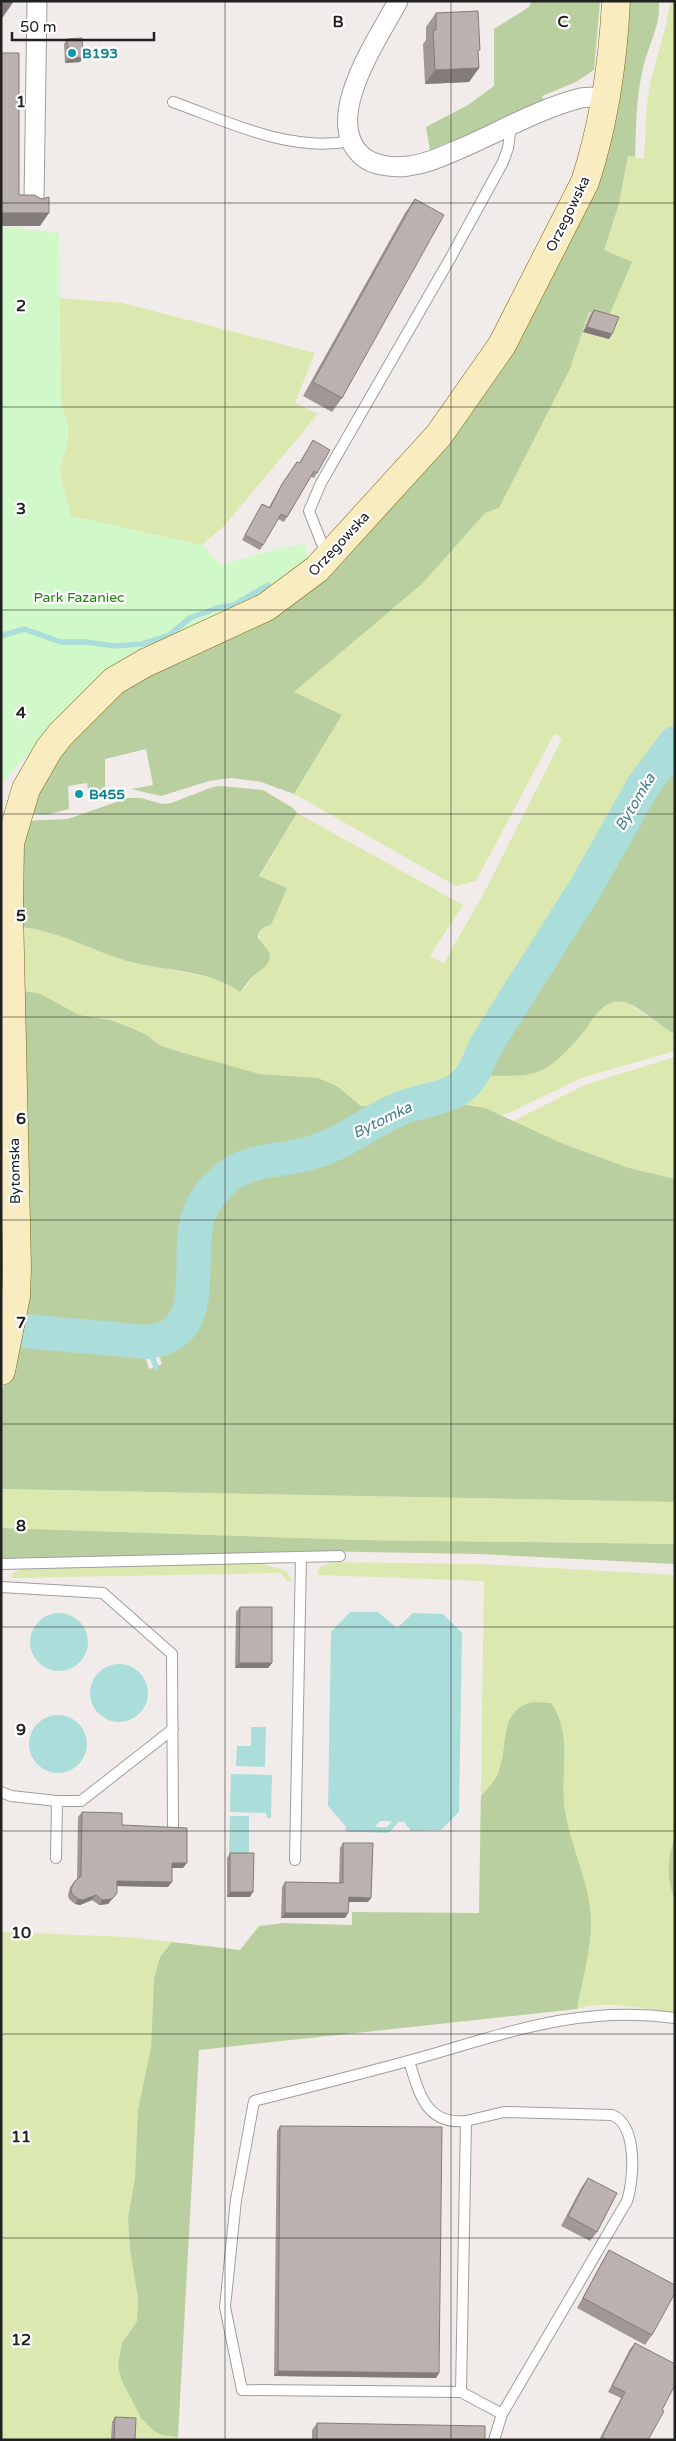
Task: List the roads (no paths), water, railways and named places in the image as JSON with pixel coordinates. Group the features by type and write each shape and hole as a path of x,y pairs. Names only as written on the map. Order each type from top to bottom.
{"street":[{"path":"34,201 37,1"},
{"path":"398,1 353,87 347,108 347,133 352,147 365,159 385,166 408,166 435,160 511,126 582,98 604,97"},
{"name":"Orzegowska","path":"9,909 6,843 26,789 49,749 114,682 145,663 266,607 301,582 328,557 439,435 502,345 585,182 594,156 613,45 616,1"},
{"name":"Bytomska","path":"1,1371 16,1296 17,1267 9,909"}],"lane":[{"path":"173,102 272,137 325,144 350,140"},
{"path":"328,557 309,511 321,483 503,162 508,148 511,126"},
{"path":"1,1564 340,1556"},
{"path":"295,1860 302,1557"},
{"path":"1,1586 103,1592 172,1654 173,1827"},
{"path":"1,1792 11,1796 81,1802 173,1729"},
{"path":"56,1858 57,1801"},
{"path":"502,2414 461,2392 242,2390 225,2307 236,2200 254,2101 409,2061 526,2027 567,2018 636,2014 675,2018"},
{"path":"409,2061 422,2101 427,2108 450,2121 466,2121 504,2112 612,2115 623,2122 626,2130 633,2165 632,2187 627,2202 502,2414 494,2440"},
{"path":"461,2392 466,2121"}],"water":[{"path":"350,1612 378,1612 397,1628 413,1613 443,1614 462,1633 459,1812 441,1830 411,1831 404,1822 380,1821 374,1828 347,1828 328,1806 331,1632"},
{"path":"59,1613 70,1615 83,1626 88,1642 86,1653 75,1666 59,1671 48,1669 35,1658 30,1642 32,1631 43,1618"},
{"path":"119,1664 130,1666 143,1677 148,1693 146,1704 135,1717 119,1722 108,1720 95,1709 90,1693 92,1682 103,1669"},
{"path":"58,1715 69,1717 82,1728 87,1744 85,1755 74,1768 58,1773 47,1771 34,1760 29,1744 31,1733 42,1720"},
{"path":"251,1727 266,1727 265,1767 236,1766 237,1746 251,1746"},
{"path":"231,1774 272,1775 271,1818 267,1818 266,1813 230,1812"},
{"path":"230,1816 249,1816 249,1854 229,1854"}],"waterway":[{"path":"1,636 24,629 61,642 87,642 114,646 142,644 168,636 190,618 217,608 234,605 268,585"},
{"name":"Bytomka","path":"24,1331 147,1342 168,1336 181,1326 189,1311 198,1217 207,1199 225,1179 249,1166 303,1155 325,1148 401,1108 442,1096 461,1087 474,1071 486,1045 586,887 643,786 675,743"},
{"path":"147,1342 156,1367"},
{"path":"348,1829 388,1830 395,1822"}],"place":[{"name":"B193","path":"72,53"},
{"name":"B455","path":"79,794"}],"park label":[{"name":"Park Fazaniec","path":"79,597"}]}
